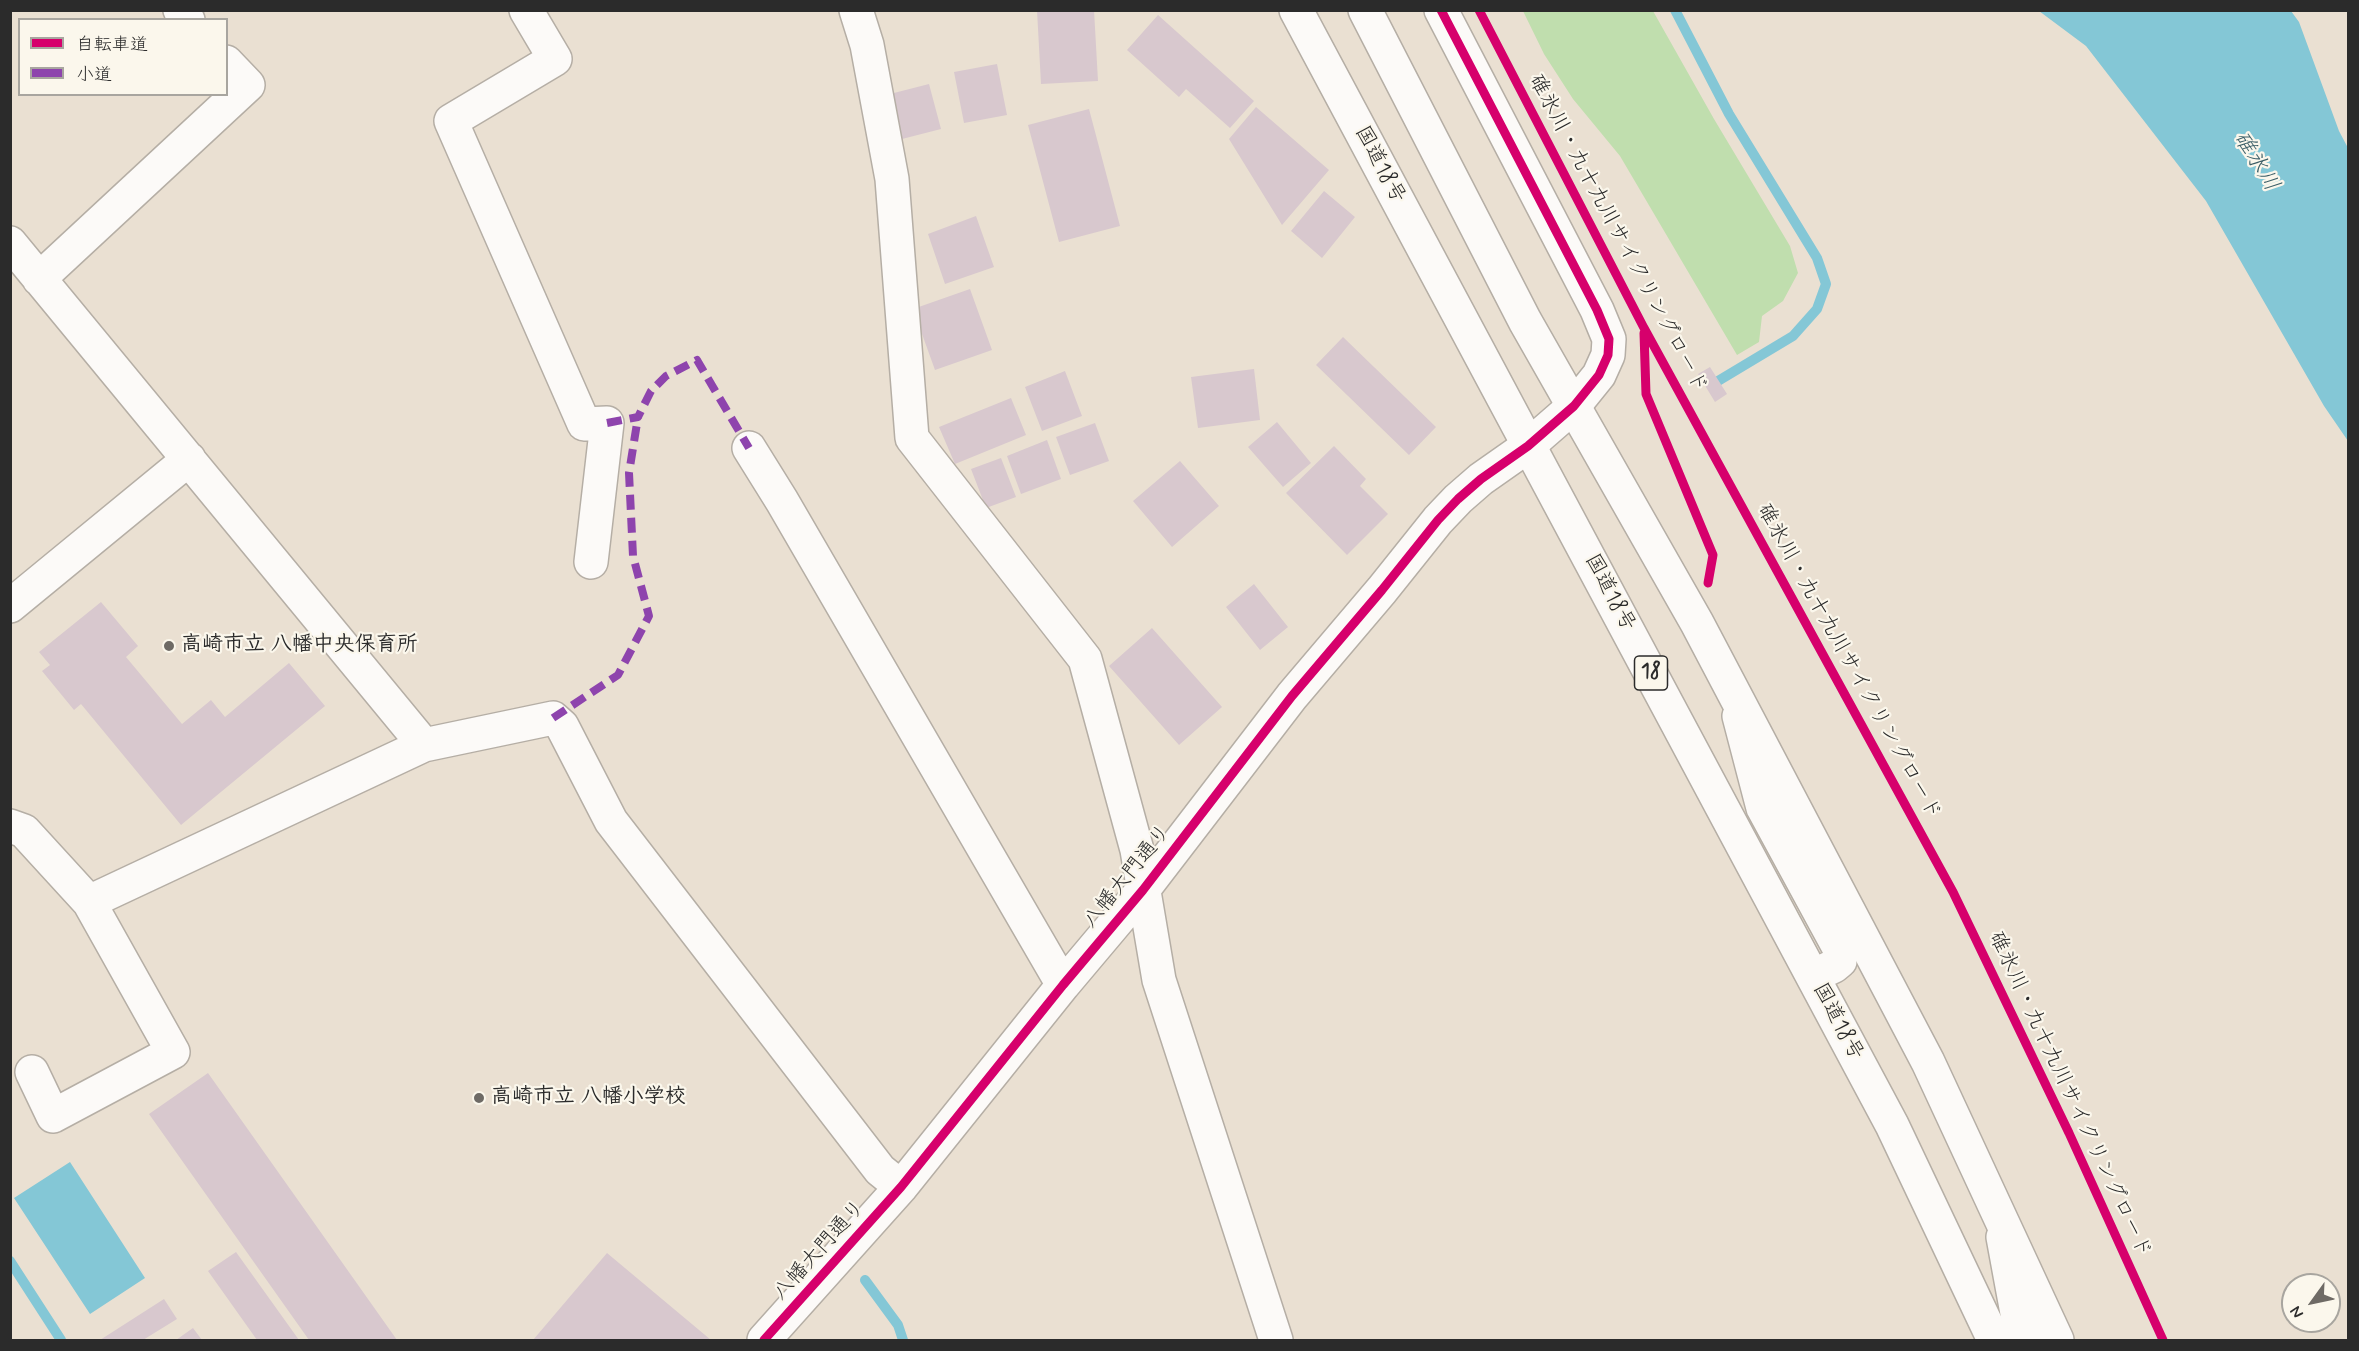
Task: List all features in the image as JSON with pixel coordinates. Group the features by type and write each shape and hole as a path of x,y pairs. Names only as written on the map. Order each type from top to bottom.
{"main road":[{"path":"526,10 555,59 450,121 584,424 607,423 591,562"},
{"path":"856,10 867,45 892,179 912,438 1085,659 1137,850 1159,980 1276,1341"},
{"name":"国道18号","path":"1296,10 1892,1125 1994,1341"},
{"path":"1365,10 1525,321 1697,623 1928,1062 2057,1341"},
{"name":"八幡大門通り","path":"764,1341 901,1187 1063,985 1143,890 1292,696 1438,520 1481,479 1528,446 1574,406 1599,375 1608,355 1609,339 1597,310 1441,10"},
{"path":"39,279 248,85 228,64"},
{"path":"10,243 424,745"},
{"path":"748,448 782,501 1063,985"},
{"path":"10,606 189,459"},
{"path":"1733,691 1763,808 1839,948 1840,961 1813,976"},
{"path":"88,902 424,745 554,718 562,726 610,821 880,1170 901,1187"},
{"path":"10,826 24,831 88,902 173,1052 53,1116 32,1072"},
{"path":"2000,1217 2019,1324 2026,1341"}],"green space":[{"path":"1523,11 1653,11 1790,246 1798,273 1783,301 1762,316 1759,342 1737,355 1620,156 1573,99 1544,54"}],"water":[{"name":"碓氷川","path":"2039,11 2291,11 2299,22 2339,131 2348,148 2348,441 2324,406 2206,201 2086,46"},
{"path":"70,1162 145,1278 90,1314 14,1198"}],"building":[{"path":"1037,10 1094,10 1098,81 1041,84"},
{"path":"1158,15 1254,101 1230,128 1186,89 1179,97 1127,50"},
{"path":"997,64 1007,115 964,123 954,72"},
{"path":"929,84 941,129 902,139 890,94"},
{"path":"1256,107 1329,170 1282,225 1229,139"},
{"path":"1089,109 1120,226 1059,242 1028,125"},
{"path":"1324,191 1355,217 1322,258 1291,231"},
{"path":"976,216 994,267 945,284 928,234"},
{"path":"970,289 992,350 935,370 913,309"},
{"path":"1343,337 1436,427 1409,455 1316,365"},
{"path":"1710,367 1727,394 1715,402 1698,374"},
{"path":"1254,369 1260,420 1198,428 1191,377"},
{"path":"1065,371 1082,416 1042,431 1025,387"},
{"path":"1011,398 1026,435 955,464 939,427"},
{"path":"1277,422 1311,463 1283,487 1248,447"},
{"path":"1095,423 1109,461 1070,475 1056,437"},
{"path":"1047,440 1061,479 1021,494 1007,456"},
{"path":"1334,446 1366,479 1360,486 1388,514 1347,555 1286,493"},
{"path":"1001,458 1016,497 986,508 971,469"},
{"path":"1180,461 1219,506 1172,547 1133,501"},
{"path":"1254,584 1288,627 1260,650 1226,607"},
{"path":"101,602 138,646 126,657 182,724 211,700 225,717 289,663 325,706 181,825 81,704 74,710 42,671 50,665 39,652"},
{"path":"1152,628 1222,707 1179,745 1109,666"},
{"path":"208,1073 397,1340 309,1340 149,1114"},
{"path":"236,1252 299,1340 257,1340 208,1271"},
{"path":"607,1253 711,1340 533,1340"},
{"path":"164,1299 177,1319 143,1340 100,1340"},
{"path":"193,1328 202,1340 176,1340"}],"waterway":[{"path":"1675,10 1729,114 1817,258 1826,284 1817,309 1793,336 1718,381"},
{"path":"10,1261 61,1340"},
{"path":"865,1280 898,1325 903,1340"}],"marked path":[{"path":"607,423 638,417 651,391 666,376 697,360 749,448"},
{"path":"553,718 618,675 649,616 633,556 629,473 638,417"}],"cycle path":[{"path":"764,1340 901,1187 1063,985 1143,890 1292,696 1438,520 1481,479 1528,446 1574,406 1599,375 1608,355 1609,339 1597,310 1441,10"},
{"name":"碓氷川・九十九川サイクリングロード","path":"1479,10 1644,328 1953,892 2069,1133 2163,1340"},
{"name":"碓氷川・九十九川サイクリングロード","path":"1644,333 1646,394 1713,555 1708,583"}],"place":[{"name":"高崎市立 八幡中央保育所","path":"169,646"},
{"name":"高崎市立 八幡小学校","path":"479,1098"}]}
